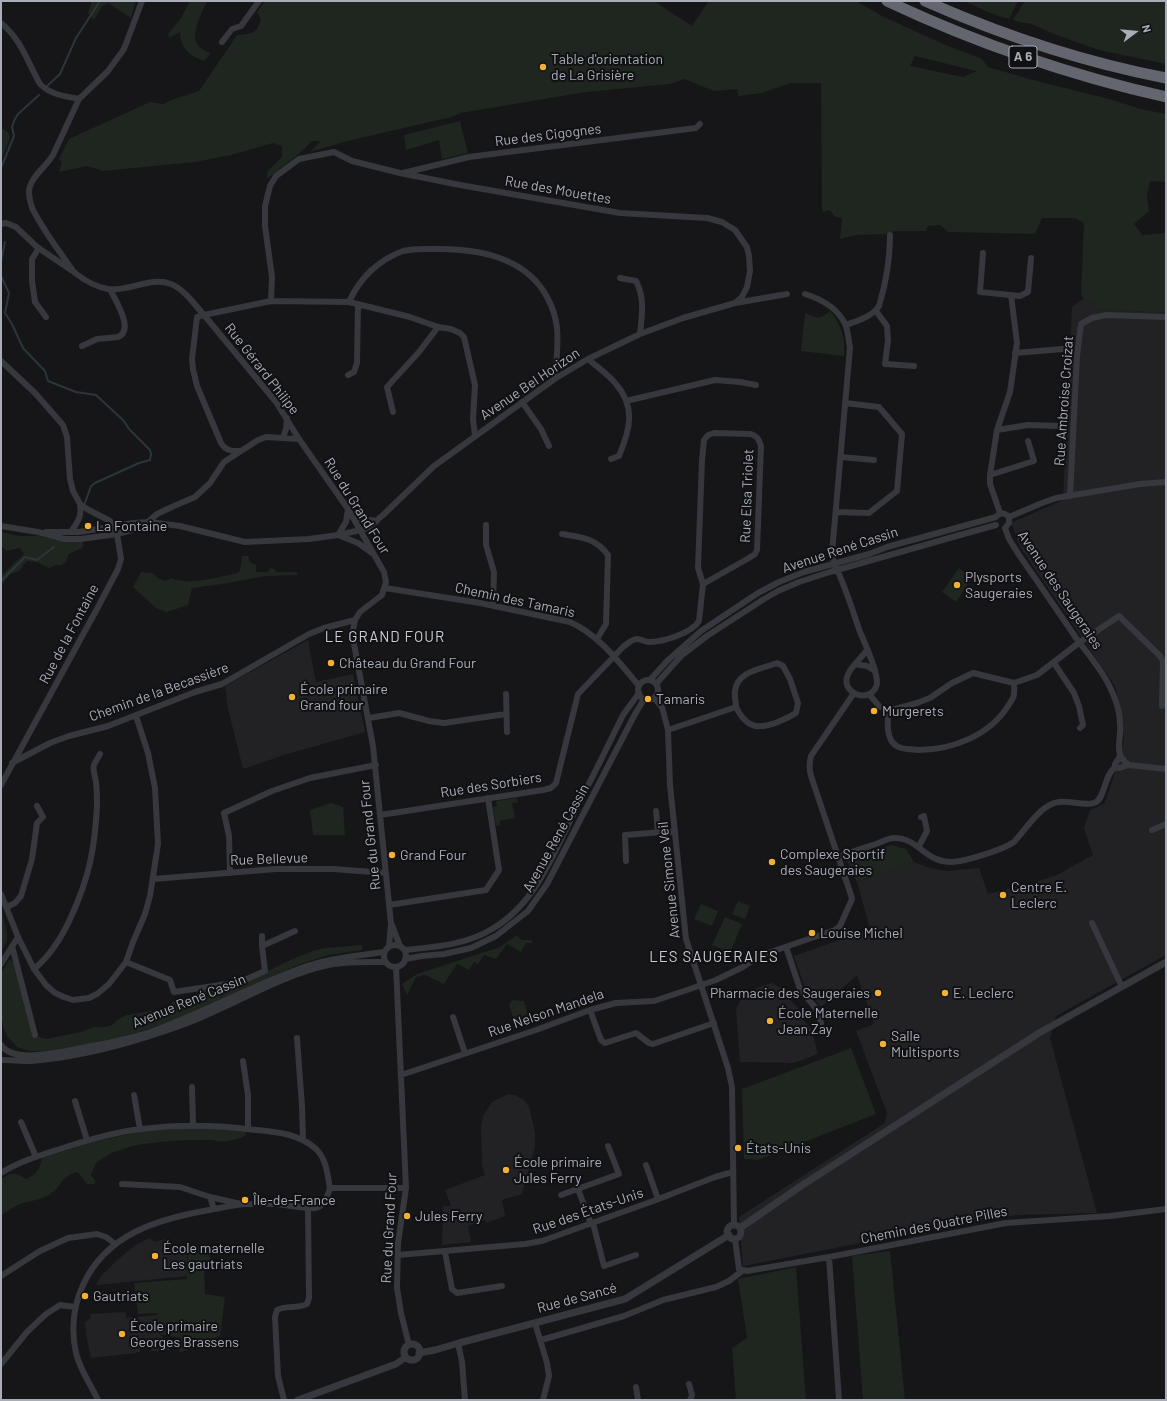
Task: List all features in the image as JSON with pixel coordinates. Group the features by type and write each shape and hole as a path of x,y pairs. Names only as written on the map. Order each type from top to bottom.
{"highway":[{"name":"A 6","path":"887,1 945,27 1013,54 1091,78 1166,97"},
{"name":"A 6","path":"924,1 982,25 1047,48 1092,62 1166,78"}],"street":[{"path":"74,272 46,232 32,208 29,193 32,181 53,155 79,99 108,71 124,49 142,1"},
{"path":"222,42 232,28 241,26 259,1"},
{"path":"1,23 16,38 40,84 56,94 79,99"},
{"name":"Rue des Cigognes","path":"400,173 468,157 696,128 700,124"},
{"name":"Rue des Mouettes","path":"271,301 272,277 265,226 265,206 270,186 276,176 299,159 334,152 352,161 400,173 460,185 620,213 707,218 722,222 734,230 742,240 747,247 749,256 750,271 747,287 742,296 735,303"},
{"path":"1,224 6,223 16,226 39,248 74,272 91,283 110,289 124,319 125,326 122,336 97,339 82,346"},
{"path":"846,325 876,311 881,300 888,270 890,235"},
{"path":"39,248 32,259 32,280 35,302 46,318"},
{"path":"349,302 354,291 371,269 404,251 415,249 450,249 474,251 497,257 521,269 531,277 547,297 555,315 558,332 556,378"},
{"path":"983,253 980,292 1020,296 1028,292 1031,258"},
{"path":"620,278 636,281 641,290 643,299 640,334"},
{"name":"Rue Gérard Philipe","path":"110,289 120,289 164,282 177,287 204,315 276,402 299,439"},
{"name":"Avenue Bel Horizon","path":"38,532 79,532 149,522 180,526 245,542 338,536 368,528 434,466 556,378 588,359 640,334 682,318 735,303 787,294"},
{"path":"805,294 829,305 840,316 846,325 850,348 832,552 834,563 838,570 875,671 877,681 876,686 869,694 861,696 854,693 847,686 846,681 849,672 867,650"},
{"path":"998,515 1003,513 1008,517 1009,523 1005,528 1000,528 995,522 998,515 990,475 997,430 1010,392 1017,343 1011,295"},
{"path":"240,451 228,450 224,448 197,386 192,359 197,317 271,301 349,302 410,317 460,333 464,337 475,386 473,419 475,436"},
{"path":"348,375 354,372 357,363 358,304"},
{"path":"876,311 887,326 888,340 885,364 914,366"},
{"name":"Rue Ambroise Croizat","path":"1070,496 1077,356 1081,324 1092,318 1106,315 1166,317"},
{"path":"393,412 387,387 419,352 438,327"},
{"path":"1015,354 1063,349"},
{"path":"588,359 615,382 624,395 626,401 629,426 625,442 619,456 610,459"},
{"path":"1,361 35,393 63,425 67,437 72,491 80,504 81,513 79,520 71,532"},
{"path":"626,401 715,380 756,385"},
{"path":"522,402 542,429 549,446"},
{"path":"836,512 869,513 897,491 902,434 879,407 845,403"},
{"path":"283,438 287,418"},
{"path":"997,430 1028,425 1061,426"},
{"name":"Rue Elsa Triolet","path":"614,657 623,647 636,639 649,642 663,640 681,634 697,625 699,621 703,584 698,568 702,453 704,440 708,435 714,433 751,434 760,440 761,446 757,550 755,554 749,558 703,584"},
{"path":"1,526 38,532 64,539 81,539 117,534 142,527 157,514 195,497 210,483 224,462 258,440 266,437 299,439"},
{"name":"Rue du Grand Four","path":"299,439 361,530 384,572 386,582 385,588"},
{"path":"990,475 1034,461 1028,441"},
{"path":"841,457 874,460"},
{"path":"1008,517 1042,503 1070,496 1140,484 1166,482"},
{"name":"Rue de la Fontaine","path":"1,785 118,569 120,559 117,534 113,526 110,521 80,504"},
{"path":"348,509 346,522 338,536 358,543 374,554"},
{"name":"Avenue René Cassin","path":"653,682 667,661 701,631 758,593 790,578 834,563 998,515"},
{"path":"353,518 377,521"},
{"path":"486,525 486,545 494,572 493,606"},
{"name":"Avenue René Cassin","path":"653,682 682,655 707,636 764,599 799,582 960,534 996,525"},
{"name":"Avenue des Saugeraies","path":"919,846 925,852 943,861 953,862 1009,845 1023,832 1042,810 1051,804 1060,801 1092,803 1097,801 1100,798 1109,773 1115,767 1115,764 1120,756 1120,724 1117,705 1112,692 1102,674 1019,555 1009,539 1005,528"},
{"path":"562,534 587,538 604,549 608,555 606,624 597,639"},
{"path":"356,620 360,612 382,594 385,588"},
{"name":"Chemin des Tamaris","path":"385,588 440,596 570,622 583,628 597,639 640,686"},
{"path":"869,694 880,706 888,711 930,698 952,683 973,672 1014,683 1037,675 1080,642 1119,616 1160,656 1163,661 1162,706"},
{"name":"Rue du Grand Four","path":"356,620 353,630 354,644 369,718 376,765 391,924 389,946"},
{"name":"Chemin de la Becassière","path":"12,763 50,743 69,736 108,726 195,692 222,684 309,634 324,628 356,620"},
{"name":"Rue des Sorbiers","path":"380,815 551,788 556,783 578,694 614,657"},
{"path":"1054,662 1074,693 1079,706 1083,725 1080,728"},
{"path":"777,663 783,666 790,679 798,703 796,713 765,727 758,727 749,724 741,716 736,707 735,691 740,678 746,674 777,663"},
{"path":"856,664 867,666 875,671"},
{"path":"644,681 653,682 658,690 656,696 651,699 644,699 639,693 640,686 644,681"},
{"path":"888,711 888,734 893,743 898,747 909,749 933,750 955,744 977,735 989,727 1005,711 1014,697 1014,683"},
{"name":"Avenue René Cassin","path":"402,948 439,946 468,940 492,930 505,921 526,901 543,874 623,714 639,693"},
{"name":"Rue Nelson Mandela","path":"401,1075 536,1030 590,1010 616,1003 654,1001 701,985 743,967 759,956 835,930 840,926 852,899 810,774 809,763 811,756 854,693"},
{"path":"506,694 508,732"},
{"name":"Avenue Simone Veil","path":"654,698 662,707 668,730 670,784 686,938 728,1068 732,1087 733,1172 737,1227"},
{"name":"Avenue René Cassin","path":"406,959 444,954 471,948 496,936 528,911 547,884 644,699"},
{"path":"668,730 736,707"},
{"path":"369,718 399,713 429,721 444,723 506,714"},
{"path":"1,894 18,937 34,969 46,985 55,993 73,1000 89,998 97,994 109,984 126,962 145,914 153,879 158,844 155,788 148,753 136,716"},
{"path":"34,969 44,961 53,950 66,929 84,888 95,838 97,802 96,782 93,766 100,754"},
{"path":"1120,756 1129,765"},
{"path":"230,873 229,836 224,813 272,791 310,778 376,765"},
{"path":"1115,767 1119,768 1129,765 1166,769"},
{"path":"389,905 486,890 499,870 488,798"},
{"path":"7,907 15,903 21,896 32,859 37,823 43,816 37,806"},
{"path":"656,811 658,832"},
{"path":"838,857 892,838 902,839 919,846 928,831 924,816 921,817"},
{"path":"1152,830 1166,824"},
{"path":"626,861 626,835 675,831"},
{"name":"Rue Bellevue","path":"153,879 276,869 319,869 386,874"},
{"path":"1092,923 1122,987"},
{"name":"Rue du Grand Four","path":"391,924 402,948"},
{"path":"262,946 295,931"},
{"path":"126,962 170,980 174,992 240,982 265,971 262,936"},
{"path":"1,964 18,937"},
{"path":"393,944 402,948 406,953 406,959 401,965 396,967 391,966 386,962 384,959 384,952 389,946 393,944"},
{"path":"12,946 35,1035"},
{"path":"786,947 800,989 818,1011 821,1023"},
{"name":"Avenue René Cassin","path":"1,1045 3,1048 18,1055 31,1056 44,1055 111,1042 149,1032 178,1021 296,970 328,960 384,952"},
{"name":"Avenue René Cassin","path":"1,1060 31,1061 68,1056 108,1048 146,1038 185,1024 296,975 328,965 341,963 386,962"},
{"path":"541,1340 624,1316 663,1300 716,1287 729,1281 742,1271 739,1268 732,1237 728,1232 729,1228 737,1227 1039,1033 1166,962"},
{"name":"Rue du Grand Four","path":"396,967 406,1188 406,1197 400,1228 397,1288 409,1345"},
{"path":"590,1010 601,1040 605,1043 636,1033 649,1043 653,1044 714,1023"},
{"path":"453,1017 466,1053"},
{"path":"297,1038 303,1140"},
{"path":"243,1061 248,1095 248,1128"},
{"path":"192,1086 193,1125"},
{"path":"134,1095 140,1129"},
{"path":"75,1101 87,1140"},
{"path":"21,1122 36,1157"},
{"path":"2,1170 87,1140 140,1129 193,1125 248,1128 277,1132 303,1140 316,1149 323,1159 328,1171 330,1188 327,1199 316,1208 282,1204 242,1204 194,1213 149,1225 115,1244 100,1258 88,1274 77,1298 74,1317 74,1341 77,1356 96,1399"},
{"path":"561,1195 619,1174 608,1146"},
{"path":"646,1165 658,1199"},
{"name":"Rue des États-Unis","path":"398,1255 445,1252 529,1243 551,1238 715,1177 733,1172"},
{"path":"122,1184 180,1187 210,1197 242,1204"},
{"path":"330,1188 406,1188"},
{"path":"578,1189 592,1223 604,1266 636,1255"},
{"path":"210,1197 214,1209"},
{"path":"284,1400 278,1376 275,1317 277,1310 280,1308 302,1307 307,1304 309,1298 308,1207"},
{"name":"Chemin des Quatre Pilles","path":"742,1271 747,1272 1006,1223 1110,1216 1166,1209"},
{"path":"732,1237 739,1237 741,1234 737,1227"},
{"path":"1,1276 40,1251 68,1238 97,1234 106,1237 115,1244"},
{"name":"Rue de Sancé","path":"419,1353 435,1350 625,1298 732,1237"},
{"path":"445,1252 452,1290 455,1293 457,1294 502,1286"},
{"path":"829,1257 839,1400"},
{"path":"1,1364 27,1332 46,1314 60,1305 75,1306"},
{"path":"536,1322 549,1376 543,1400"},
{"path":"458,1343 462,1362 465,1400"},
{"path":"409,1345 416,1346 419,1353 418,1357 414,1360 409,1360 404,1353 404,1349 409,1345"},
{"path":"298,1400 396,1364 406,1357"},
{"path":"689,1384 692,1394 690,1400"},
{"path":"636,1387 638,1400"}],"shaded area":[{"path":"92,1 136,1 131,18 108,3 102,6 94,20 88,13"},
{"path":"190,1 208,1 200,16 195,34 198,46 211,53 204,61 187,51 182,43 180,32 169,38 168,34 181,18"},
{"path":"265,1 654,1 692,26 708,2 707,1 856,1 884,17 941,43 982,59 988,67 1141,109 1166,114 1166,182 1150,181 1147,196 1149,211 1134,224 1142,235 1166,233 1166,313 1095,309 1093,301 1083,299 1081,294 1084,223 1075,218 1042,218 1035,234 948,232 940,225 928,226 926,231 896,231 885,234 856,235 840,239 842,218 835,217 830,210 822,212 821,83 791,83 762,93 738,96 737,89 714,91 684,79 670,84 586,92 461,113 452,117 347,141 310,152 321,141 312,141 267,179 267,172 282,157 282,146 273,143 231,155 195,162 103,171 87,166 59,172 62,162 59,159 69,139 150,102 163,104 199,91 237,35 255,31 261,19 257,12","holes":["915,56 977,71 963,77 910,66"]},
{"path":"964,1 1018,1 1009,19 995,15"},
{"path":"1025,1 1166,1 1166,64 1099,50 1054,34 1029,23 1022,23 1013,20"},
{"path":"460,121 468,153 442,159 439,140 406,150 404,135"},
{"path":"1,128 8,132 10,138 1,161"},
{"path":"1083,299 1093,301 1096,309 1166,313 1166,955 1056,1016 1050,1038 1097,1213 1018,1215 983,1219 743,1266 739,1217 885,1123 887,1113 856,1031 874,1024 857,975 821,1007 805,988 794,956 870,929 857,882 914,862 930,868 947,871 979,868 988,894 1057,875 1093,855 1084,828 1090,810 1104,804 1113,779 1124,740 1121,709 1115,686 1020,547 1011,523 1063,500 1072,307"},
{"path":"830,311 842,332 844,356 801,351 805,313 818,318"},
{"path":"1,532 19,536 39,536 63,542 82,541 84,545 82,548 69,554 66,562 62,565 56,565 49,568 37,562 27,561 19,571 10,574 1,586 1,576 24,554 20,548 6,551 1,545"},
{"path":"242,556 248,556 250,562 256,565 256,572 268,572 270,568 277,572 297,572 297,575 265,576 192,588 188,605 167,612 156,608 133,587 141,572 152,573 165,581 171,578 186,581 204,580 237,573 240,571"},
{"name":"Plysports Saugeraies","path":"959,568 972,578 956,602 942,592"},
{"name":"École primaire Grand four","path":"308,640 316,682 353,674 365,732 284,755 243,769 228,709 225,686"},
{"path":"517,798 518,802 512,803 515,818 500,821 500,825 496,826 493,807 497,806 496,801"},
{"path":"331,803 343,807 345,835 313,835 310,810"},
{"path":"891,845 906,849 914,862 857,882 846,859"},
{"path":"738,901 750,906 745,919 732,914"},
{"path":"701,904 718,911 712,926 694,919"},
{"path":"1,908 7,933 7,941 1,952"},
{"path":"725,917 742,924 730,953 712,945"},
{"path":"517,935 521,940 531,940 533,943 526,943 521,952 507,944 496,959 484,955 478,964 474,962 469,970 457,964 444,984 425,975 416,977 407,995 402,984 417,974 500,947"},
{"path":"362,945 362,950 329,955 300,964 182,1017 140,1032 100,1042 48,1052 29,1051 17,1047 7,1036 1,1020 1,973 11,959 12,963 14,962 32,1035 46,1039 81,1032 94,1027 106,1027 112,1025 117,1020 127,1015 169,1008 173,1001 186,998 203,991 240,985 288,961 313,951 325,948"},
{"name":"École Maternelle Jean Zay","path":"772,983 785,990 789,999 798,1008 797,1014 811,1028 818,1054 794,1063 740,1062 736,1009 745,992"},
{"path":"512,1000 524,1001 529,1018 515,1023 509,1005"},
{"path":"851,1048 876,1114 758,1160 744,1159 742,1089"},
{"name":"École primaire Jules Ferry","path":"508,1094 515,1095 524,1100 529,1107 535,1132 535,1147 522,1194 502,1200 505,1216 486,1223 485,1220 479,1221 468,1226 471,1242 442,1245 443,1206 451,1206 445,1190 485,1175 482,1165 481,1126 483,1116 492,1102"},
{"path":"197,1128 246,1132 245,1136 229,1141 168,1141 121,1150 107,1155 96,1163 91,1175 96,1182 94,1184 87,1184 78,1172 72,1174 64,1179 52,1193 47,1196 20,1204 1,1215 1,1179 8,1175 14,1174 26,1179 30,1177 37,1171 42,1158 93,1142 144,1131"},
{"name":"École maternelle Les gautriats","path":"149,1238 155,1242 166,1239 175,1249 187,1248 188,1276 96,1285 101,1276 115,1262 134,1246"},
{"path":"188,1247 206,1248 214,1267 204,1268 205,1294 225,1297 220,1336 179,1353 181,1338 160,1334 157,1313 138,1314 134,1283 187,1279"},
{"path":"890,1251 905,1400 863,1400 852,1256"},
{"path":"796,1267 806,1400 736,1400 732,1348 747,1338 738,1279"},
{"name":"École primaire Georges Brassens","path":"126,1312 126,1318 157,1315 159,1334 168,1341 180,1340 180,1344 169,1350 158,1351 151,1351 154,1345 140,1345 140,1352 137,1353 91,1358 85,1322 91,1318 90,1314"}],"waterway":[{"path":"46,87 60,74 76,38 100,1"},
{"path":"1,168 14,136 12,127 14,121 18,114 39,95"},
{"path":"1,261 5,242"},
{"path":"1,276 9,293 5,313 23,348 45,371 48,381 76,392 96,395 124,421 129,429 150,450 150,460 139,463 91,486 85,503"},
{"path":"1,581 25,557 37,560 54,547"}],"place":[{"name":"Table d'orientation de La Grisière","path":"543,67"},
{"name":"La Fontaine","path":"88,526"},
{"name":"Plysports Saugeraies","path":"957,585"},
{"name":"Château du Grand Four","path":"331,663"},
{"name":"École primaire Grand four","path":"292,697"},
{"name":"Tamaris","path":"648,699"},
{"name":"Murgerets","path":"874,711"},
{"name":"Grand Four","path":"392,855"},
{"name":"Complexe Sportif des Saugeraies","path":"772,862"},
{"name":"Centre E. Leclerc","path":"1003,895"},
{"name":"Louise Michel","path":"812,933"},
{"name":"Pharmacie des Saugeraies","path":"878,993"},
{"name":"E. Leclerc","path":"945,993"},
{"name":"École Maternelle Jean Zay","path":"770,1021"},
{"name":"Salle Multisports","path":"883,1044"},
{"name":"États-Unis","path":"738,1148"},
{"name":"École primaire Jules Ferry","path":"506,1170"},
{"name":"Île-de-France","path":"245,1200"},
{"name":"Jules Ferry","path":"407,1216"},
{"name":"École maternelle Les gautriats","path":"155,1256"},
{"name":"Gautriats","path":"85,1296"},
{"name":"École primaire Georges Brassens","path":"122,1334"}],"district":[{"name":"LE GRAND FOUR","path":"385,637"},
{"name":"LES SAUGERAIES","path":"714,957"}]}
